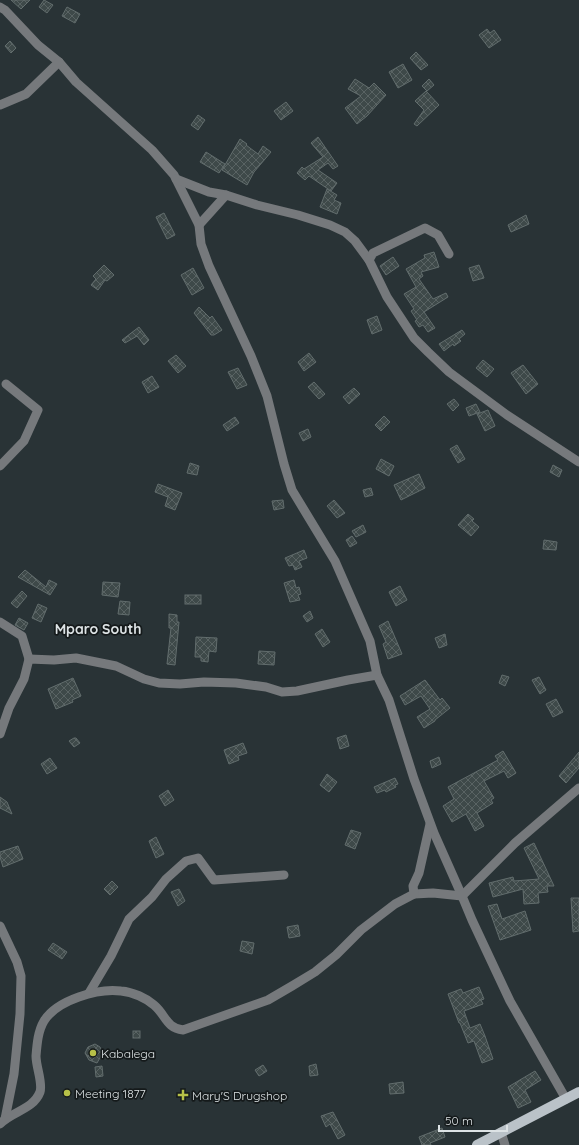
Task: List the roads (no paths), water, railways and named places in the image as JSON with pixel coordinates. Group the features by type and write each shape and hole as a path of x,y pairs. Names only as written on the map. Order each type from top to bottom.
{"main road":[{"path":"477,1145 579,1092"}],"street":[{"path":"0,7 5,10 38,45 59,62 76,82 152,150 174,175 199,225 201,244 209,266 251,356 267,396 292,490 335,561 370,641 377,675 388,700 430,823 472,920 510,1001 566,1099"},
{"path":"0,105 26,94 59,62"},
{"path":"176,179 209,192 226,195 330,225 345,232 355,241 369,260 387,297 414,338 433,357 449,372 507,415 579,462"},
{"path":"199,225 226,195"},
{"path":"369,260 373,253 425,228 438,235 449,254"},
{"path":"0,466 24,441 38,410 6,384"},
{"path":"0,622 22,636 29,659 24,679 9,708 0,734"},
{"path":"29,659 54,660 76,658 116,666 144,679 159,683 236,683 266,687 282,692 297,691 377,675"},
{"path":"462,896 516,843 579,788"},
{"path":"414,894 413,886 421,865 430,823"},
{"path":"89,993 111,956 129,919 152,897 166,879 186,861 198,858 214,880 284,875"},
{"path":"2,1121 31,1105 41,1091 36,1057 39,1032 45,1020 53,1011 64,1004 89,993 106,990 122,991 138,995 155,1006 172,1027 183,1030 190,1029 268,1000 315,972 336,955 361,930 395,904 414,894 433,893 462,896"},
{"path":"0,926 17,962 21,976 20,1014 14,1074 2,1121"},
{"path":"501,1132 505,1145"}],"place":[{"name":"Kabalega","path":"93,1053"},
{"name":"Meeting 1877","path":"67,1093"},
{"name":"Mary'S Drugshop","path":"183,1095"}],"district":[{"name":"Mparo South","path":"98,629"}]}
